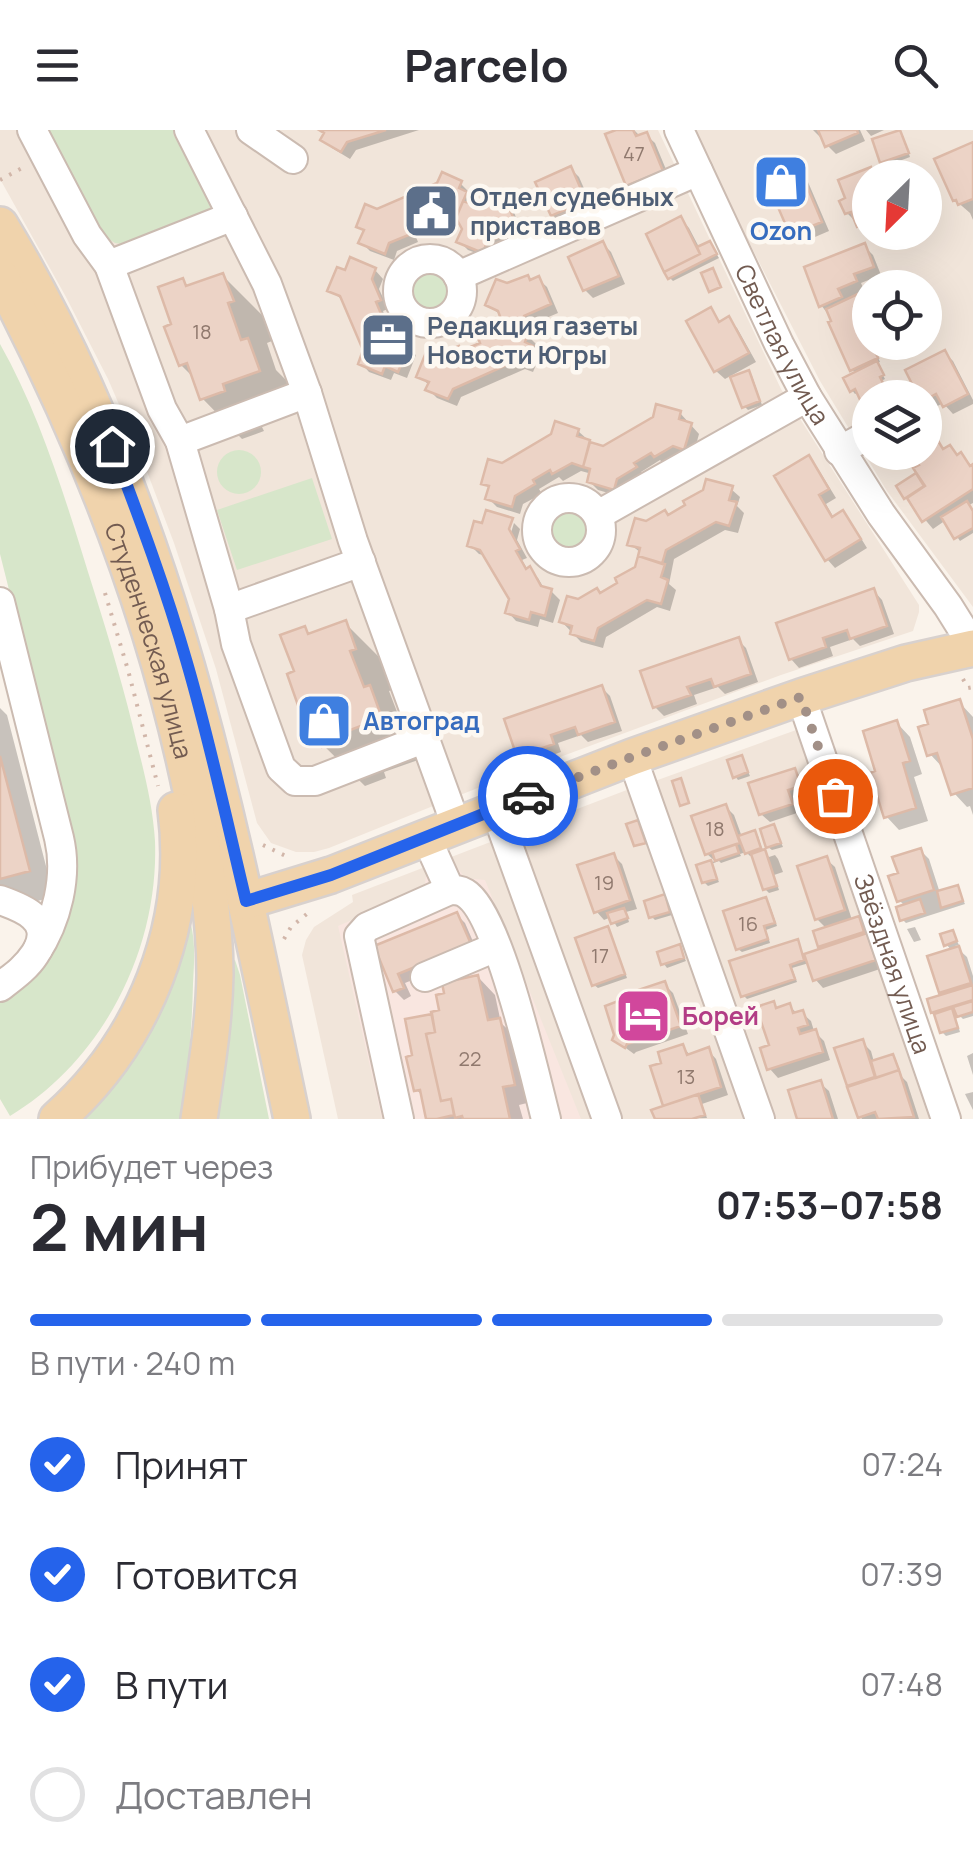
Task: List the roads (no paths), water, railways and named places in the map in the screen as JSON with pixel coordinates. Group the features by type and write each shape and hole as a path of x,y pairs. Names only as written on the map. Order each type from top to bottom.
{"main road":[{"name":"Студенческая улица","path":"0,225 84,382 164,587 218,779 229,904"},
{"name":"Студенческая улица","path":"0,276 54,382 106,509 162,672 190,784 229,904"},
{"path":"54,382 140,661 164,750 179,835 174,907 154,982 105,1071 57,1119"},
{"path":"229,904 305,885 632,757 801,697 906,663 973,647"},
{"path":"199,1119 215,976 229,904"},
{"path":"229,904 292,1119"}],"street":[{"path":"32,130 87,234 108,265 162,409 180,441 240,656 281,768 295,781 315,781 424,739"},
{"path":"189,130 267,284 307,393 424,739 450,890"},
{"path":"252,130 293,159"},
{"name":"Светлая улица","path":"679,130 807,398 880,514 948,606 973,647"},
{"path":"458,276 698,171"},
{"path":"108,265 232,216"},
{"path":"180,441 307,393"},
{"path":"598,515 807,398"},
{"path":"839,450 852,443"},
{"path":"229,609 361,562"},
{"path":"0,987 35,954 50,924 61,885 62,850 2,616"},
{"name":"Звёздная улица","path":"801,697 946,1119"},
{"path":"632,757 760,1119"},
{"path":"494,810 607,1119"},
{"path":"0,899 61,885"},
{"path":"400,1119 358,936 367,926 450,890 464,892 473,900 496,947 512,988 546,1119"},
{"path":"0,899 35,918 42,939 35,954"},
{"path":"425,977 496,947"}],"place":[{"name":"Ozon","path":"781,182"},
{"name":"Отдел судебных приставов","path":"431,211"},
{"name":"Редакция газеты Новости Югры","path":"388,340"},
{"name":"Автоград","path":"324,721"},
{"name":"Борей","path":"643,1016"}]}
